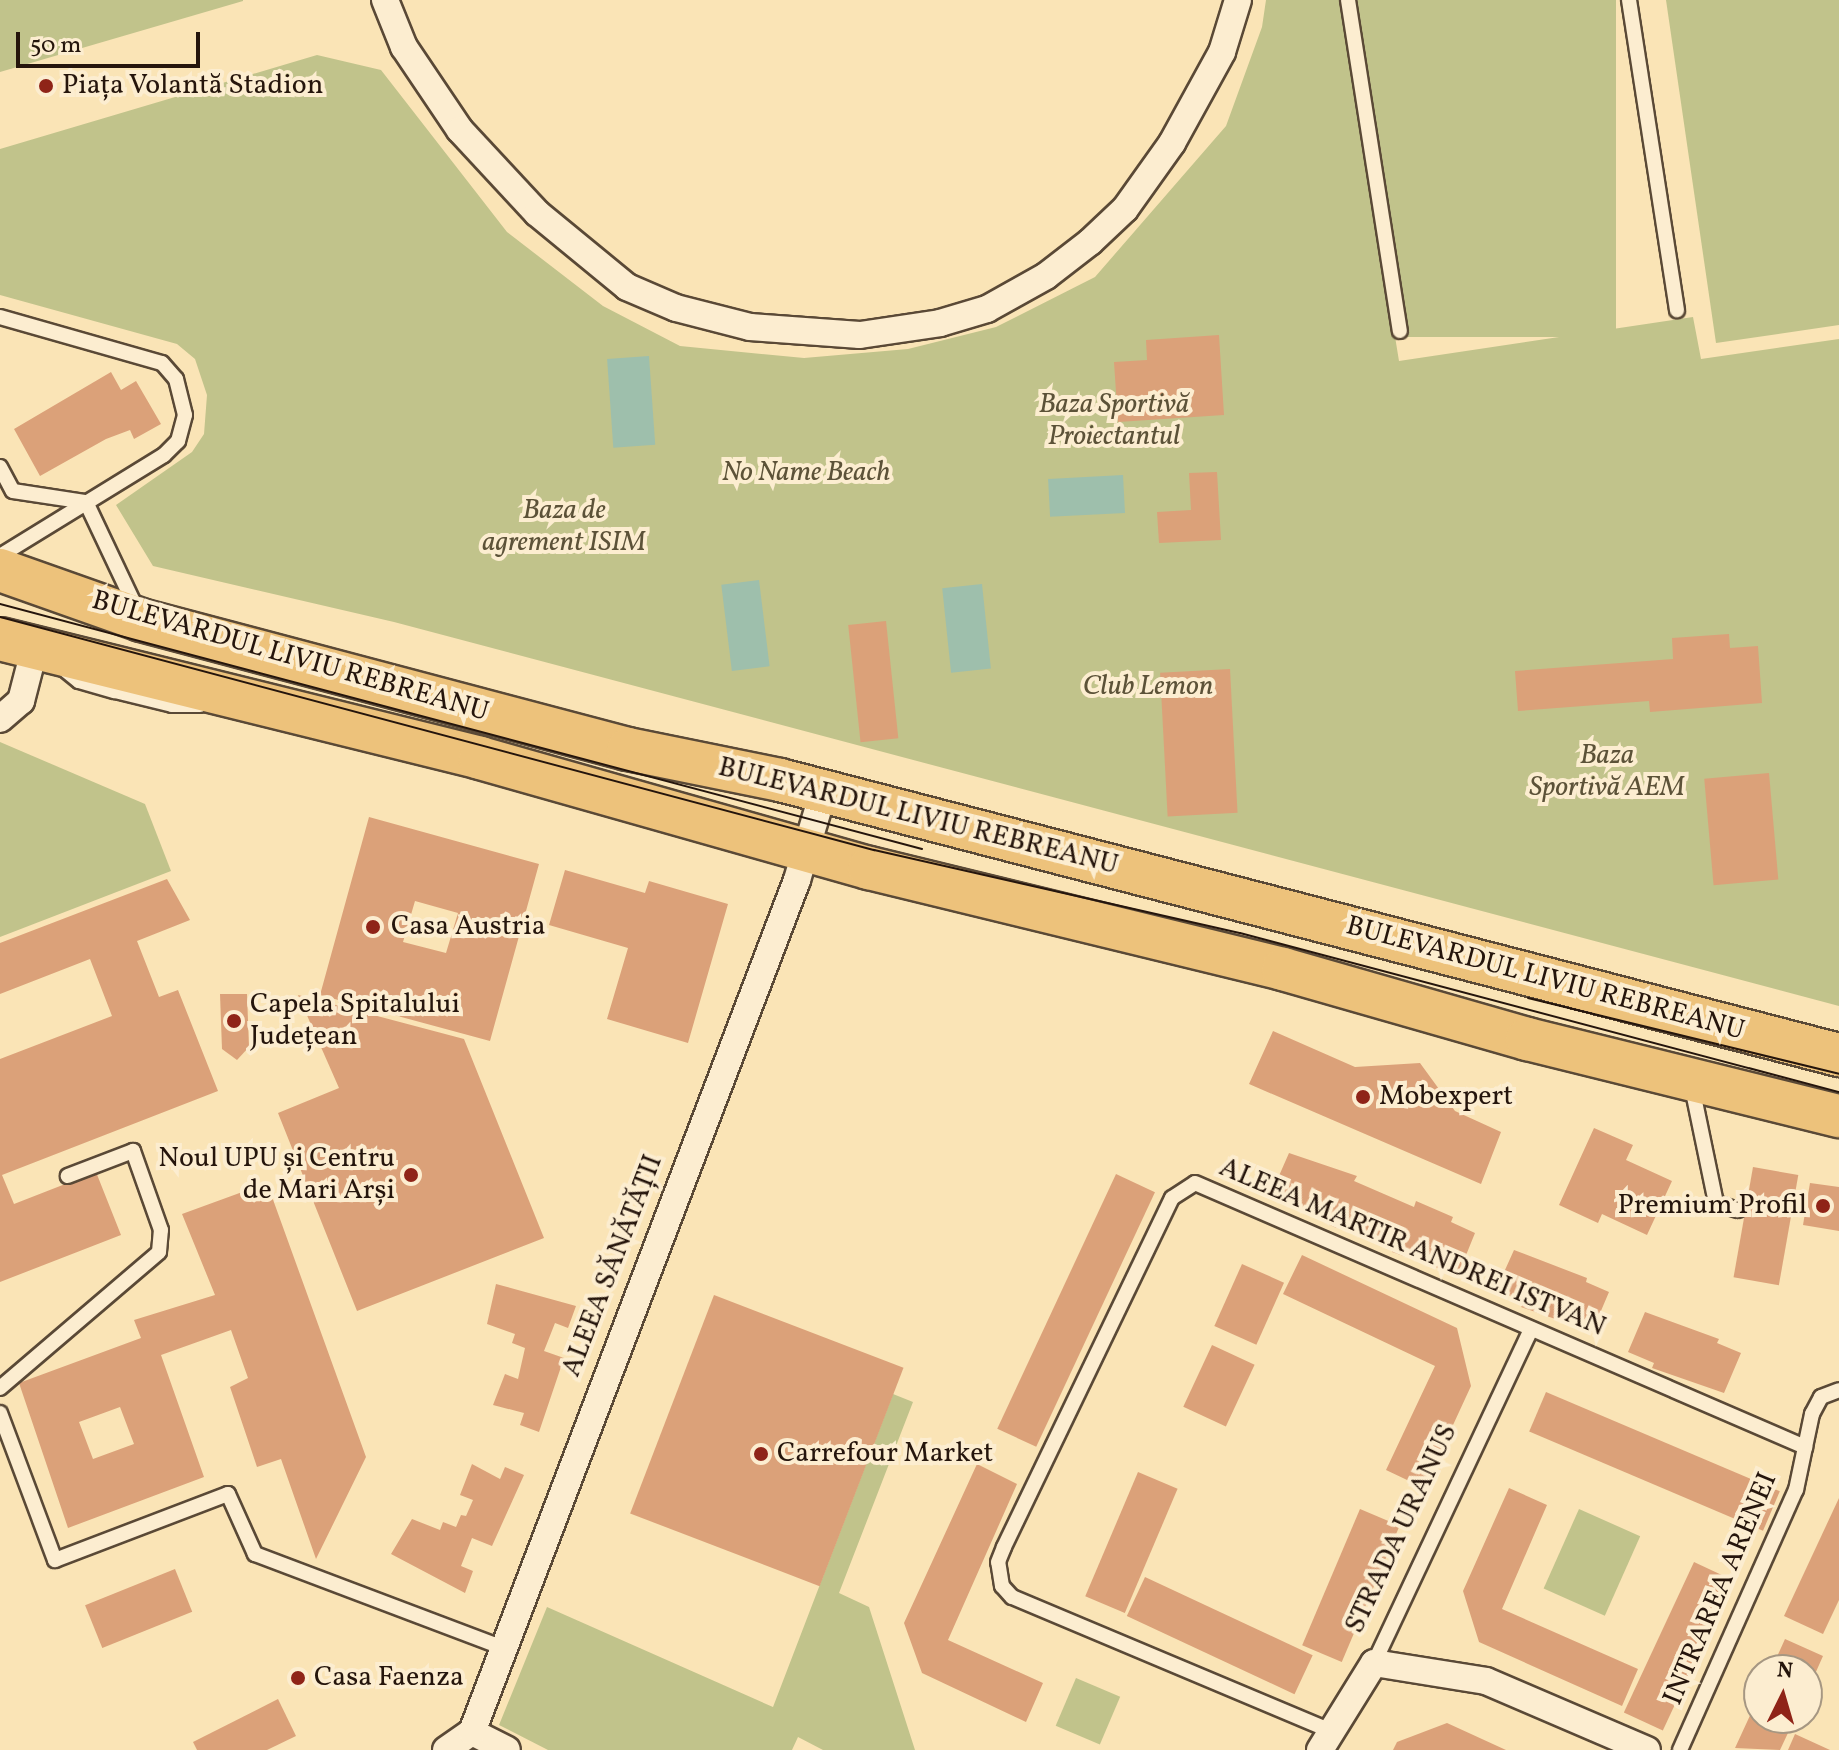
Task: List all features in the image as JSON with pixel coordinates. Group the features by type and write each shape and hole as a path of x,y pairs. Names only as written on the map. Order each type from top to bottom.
{"main road":[{"name":"BULEVARDUL LIVIU REBREANU","path":"0,570 141,620 628,749 823,793 1839,1055"},
{"name":"BULEVARDUL LIVIU REBREANU","path":"17,643 259,706 480,758 805,851 1839,1116"}],"street":[{"path":"385,0 404,47 460,130 537,213 627,287 706,318 780,331 846,335 890,333 987,309 1046,276 1090,242 1125,209 1172,143 1222,52 1238,0"},
{"path":"0,719 21,701 17,643"},
{"name":"ALEEA SĂNĂTĂȚII","path":"472,1732 501,1647 805,851 823,793"},
{"path":"1374,1663 1486,1681 1647,1750"},
{"name":"STRADA URANUS","path":"1325,1741 1374,1663"},
{"path":"446,1750 472,1732 507,1750"}],"lane":[{"path":"1348,0 1400,331"},
{"path":"1629,0 1677,310"},
{"path":"0,317 94,343 170,369 184,396 185,415 178,441 164,455 0,556"},
{"path":"0,467 13,491 86,502"},
{"path":"86,502 141,620"},
{"path":"1687,1076 1698,1103 1716,1203 1738,1210"},
{"path":"0,1388 159,1252 161,1230 133,1151 68,1176"},
{"name":"ALEEA MARTIR ANDREI ISTVAN","path":"1325,1741 1012,1597 1002,1586 998,1562 1004,1547 1172,1198 1195,1183 1210,1186 1805,1447"},
{"name":"STRADA URANUS","path":"1374,1663 1531,1329"},
{"path":"1805,1447 1821,1397 1839,1390"},
{"path":"0,1413 55,1560 228,1494 255,1554 501,1647"},
{"name":"INTRAREA ARENEI","path":"1680,1750 1796,1490 1805,1447"}],"green space":[{"path":"0,0 243,0 243,1 0,72"},
{"path":"1266,0 1340,0 1399,361 1693,317 1701,359 1839,339 1839,1006 394,622 153,566 116,505 192,452 204,434 207,395 195,359 177,344 0,295 0,149 317,55 381,70 507,232 603,306 680,346 804,358 908,349 996,327 1095,277 1226,126 1262,27"},
{"path":"1357,0 1616,0 1616,337 1357,337"},
{"path":"1666,0 1839,0 1839,325 1716,343"},
{"path":"0,742 145,804 171,871 0,937"},
{"path":"893,1394 913,1402 839,1593 869,1607 915,1750 823,1750 798,1737 792,1750 548,1750 499,1725 547,1607 773,1707"},
{"path":"1579,1509 1640,1536 1605,1616 1544,1588"},
{"path":"1076,1678 1120,1697 1100,1745 1056,1726"}],"shaded area":[{"path":"649,356 655,445 613,448 607,359"},
{"path":"1123,475 1125,513 1050,517 1048,479"},
{"path":"759,580 770,666 732,671 721,585"},
{"path":"982,584 991,669 951,673 942,588"}],"building":[{"path":"1219,335 1224,415 1118,422 1114,362 1147,360 1146,340"},
{"path":"111,372 121,390 136,381 161,424 134,439 130,430 106,439 40,476 14,429"},
{"path":"1217,472 1221,540 1159,543 1157,512 1191,510 1189,473"},
{"path":"886,621 898,738 861,742 848,625"},
{"path":"1729,634 1730,648 1758,646 1762,703 1650,712 1649,701 1518,711 1515,671 1673,659 1672,638"},
{"path":"1230,669 1238,813 1168,816 1160,673"},
{"path":"1769,773 1778,880 1714,885 1704,779"},
{"name":"Casa Austria","path":"369,817 539,864 490,1041 320,995","holes":["415,901 458,913 446,953 403,942"]},
{"path":"565,870 645,893 649,881 728,904 688,1043 607,1019 628,948 549,925"},
{"path":"167,879 190,920 137,941 159,997 178,990 218,1091 2,1175 14,1204 96,1172 121,1235 0,1282 0,1059 112,1016 90,959 0,994 0,943"},
{"name":"Capela Spitalului Județean","path":"220,994 247,994 249,1047 237,1060 222,1049"},
{"name":"Noul UPU și Centru de Mari Arși","path":"298,995 464,1039 544,1238 357,1311 278,1113 339,1088"},
{"name":"Mobexpert","path":"1273,1031 1355,1067 1420,1063 1455,1111 1501,1132 1481,1184 1249,1084"},
{"path":"1594,1128 1633,1145 1626,1160 1672,1181 1647,1235 1602,1214 1598,1223 1559,1205"},
{"path":"1289,1153 1357,1176 1354,1181 1414,1207 1416,1201 1453,1217 1451,1222 1475,1233 1458,1275 1392,1252 1394,1247 1338,1224 1336,1228 1271,1194"},
{"path":"1753,1167 1798,1175 1779,1285 1734,1277"},
{"path":"1116,1174 1155,1192 1036,1447 997,1429"},
{"path":"267,1183 366,1457 316,1559 281,1459 257,1467 230,1387 248,1378 231,1330 161,1355 204,1477 68,1528 19,1383 141,1338 134,1320 215,1295 182,1214","holes":["120,1407 134,1444 93,1459 79,1422"]},
{"name":"Premium Profil","path":"1810,1183 1839,1187 1839,1231 1803,1225"},
{"path":"1514,1250 1587,1278 1586,1282 1609,1292 1592,1332 1521,1307 1523,1302 1496,1290"},
{"path":"1302,1255 1457,1328 1471,1386 1424,1488 1386,1470 1435,1366 1283,1294"},
{"path":"1242,1264 1284,1283 1256,1345 1214,1326"},
{"path":"496,1284 576,1306 568,1328 555,1323 544,1351 564,1358 539,1432 520,1425 524,1413 493,1405 505,1374 518,1379 525,1348 512,1343 515,1334 487,1324"},
{"name":"Carrefour Market","path":"714,1295 904,1368 820,1586 630,1513"},
{"path":"1645,1312 1719,1339 1717,1343 1741,1353 1724,1393 1652,1368 1654,1363 1628,1352"},
{"path":"1212,1345 1255,1365 1226,1426 1183,1407"},
{"path":"1546,1392 1780,1491 1763,1531 1529,1432"},
{"path":"472,1464 500,1479 505,1467 524,1475 492,1546 472,1538 461,1566 473,1571 465,1593 391,1554 412,1519 440,1530 443,1522 456,1527 461,1515 466,1516 473,1500 460,1495"},
{"path":"977,1464 1017,1484 948,1640 1043,1683 1026,1722 922,1673 904,1623"},
{"path":"1138,1472 1178,1489 1125,1613 1085,1596"},
{"path":"1509,1488 1547,1505 1502,1609 1638,1669 1622,1706 1479,1642 1463,1591"},
{"path":"1839,1498 1839,1600 1823,1634 1784,1616"},
{"path":"1360,1509 1400,1526 1342,1662 1302,1645"},
{"path":"1694,1562 1733,1580 1663,1731 1624,1712"},
{"path":"175,1569 192,1612 102,1648 85,1605"},
{"path":"1145,1577 1313,1655 1294,1694 1127,1616"},
{"path":"1785,1639 1819,1654 1778,1654"},
{"path":"278,1699 296,1736 267,1750 197,1750 193,1742"},
{"path":"1447,1723 1506,1750 1393,1750 1397,1742"},
{"path":"1743,1731 1743,1734 1788,1734 1780,1750 1735,1748"},
{"path":"1795,1734 1830,1750 1788,1750"}],"tram line":[{"path":"0,604 922,849"},
{"path":"0,617 874,850 1240,933 1839,1092"},
{"path":"1528,998 1839,1074"}],"place":[{"name":"Piața Volantă Stadion","path":"46,86"},
{"name":"Casa Austria","path":"373,927"},
{"name":"Capela Spitalului Județean","path":"234,1021"},
{"name":"Mobexpert","path":"1363,1097"},
{"name":"Noul UPU și Centru de Mari Arși","path":"411,1175"},
{"name":"Premium Profil","path":"1823,1206"},
{"name":"Carrefour Market","path":"761,1454"},
{"name":"Casa Faenza","path":"298,1678"}],"park label":[{"name":"Baza Sportivă Proiectantul","path":"1114,421"},
{"name":"No Name Beach","path":"806,473"},
{"name":"Baza de agrement ISIM","path":"564,527"},
{"name":"Club Lemon","path":"1148,687"},
{"name":"Baza Sportivă AEM","path":"1607,772"}]}
